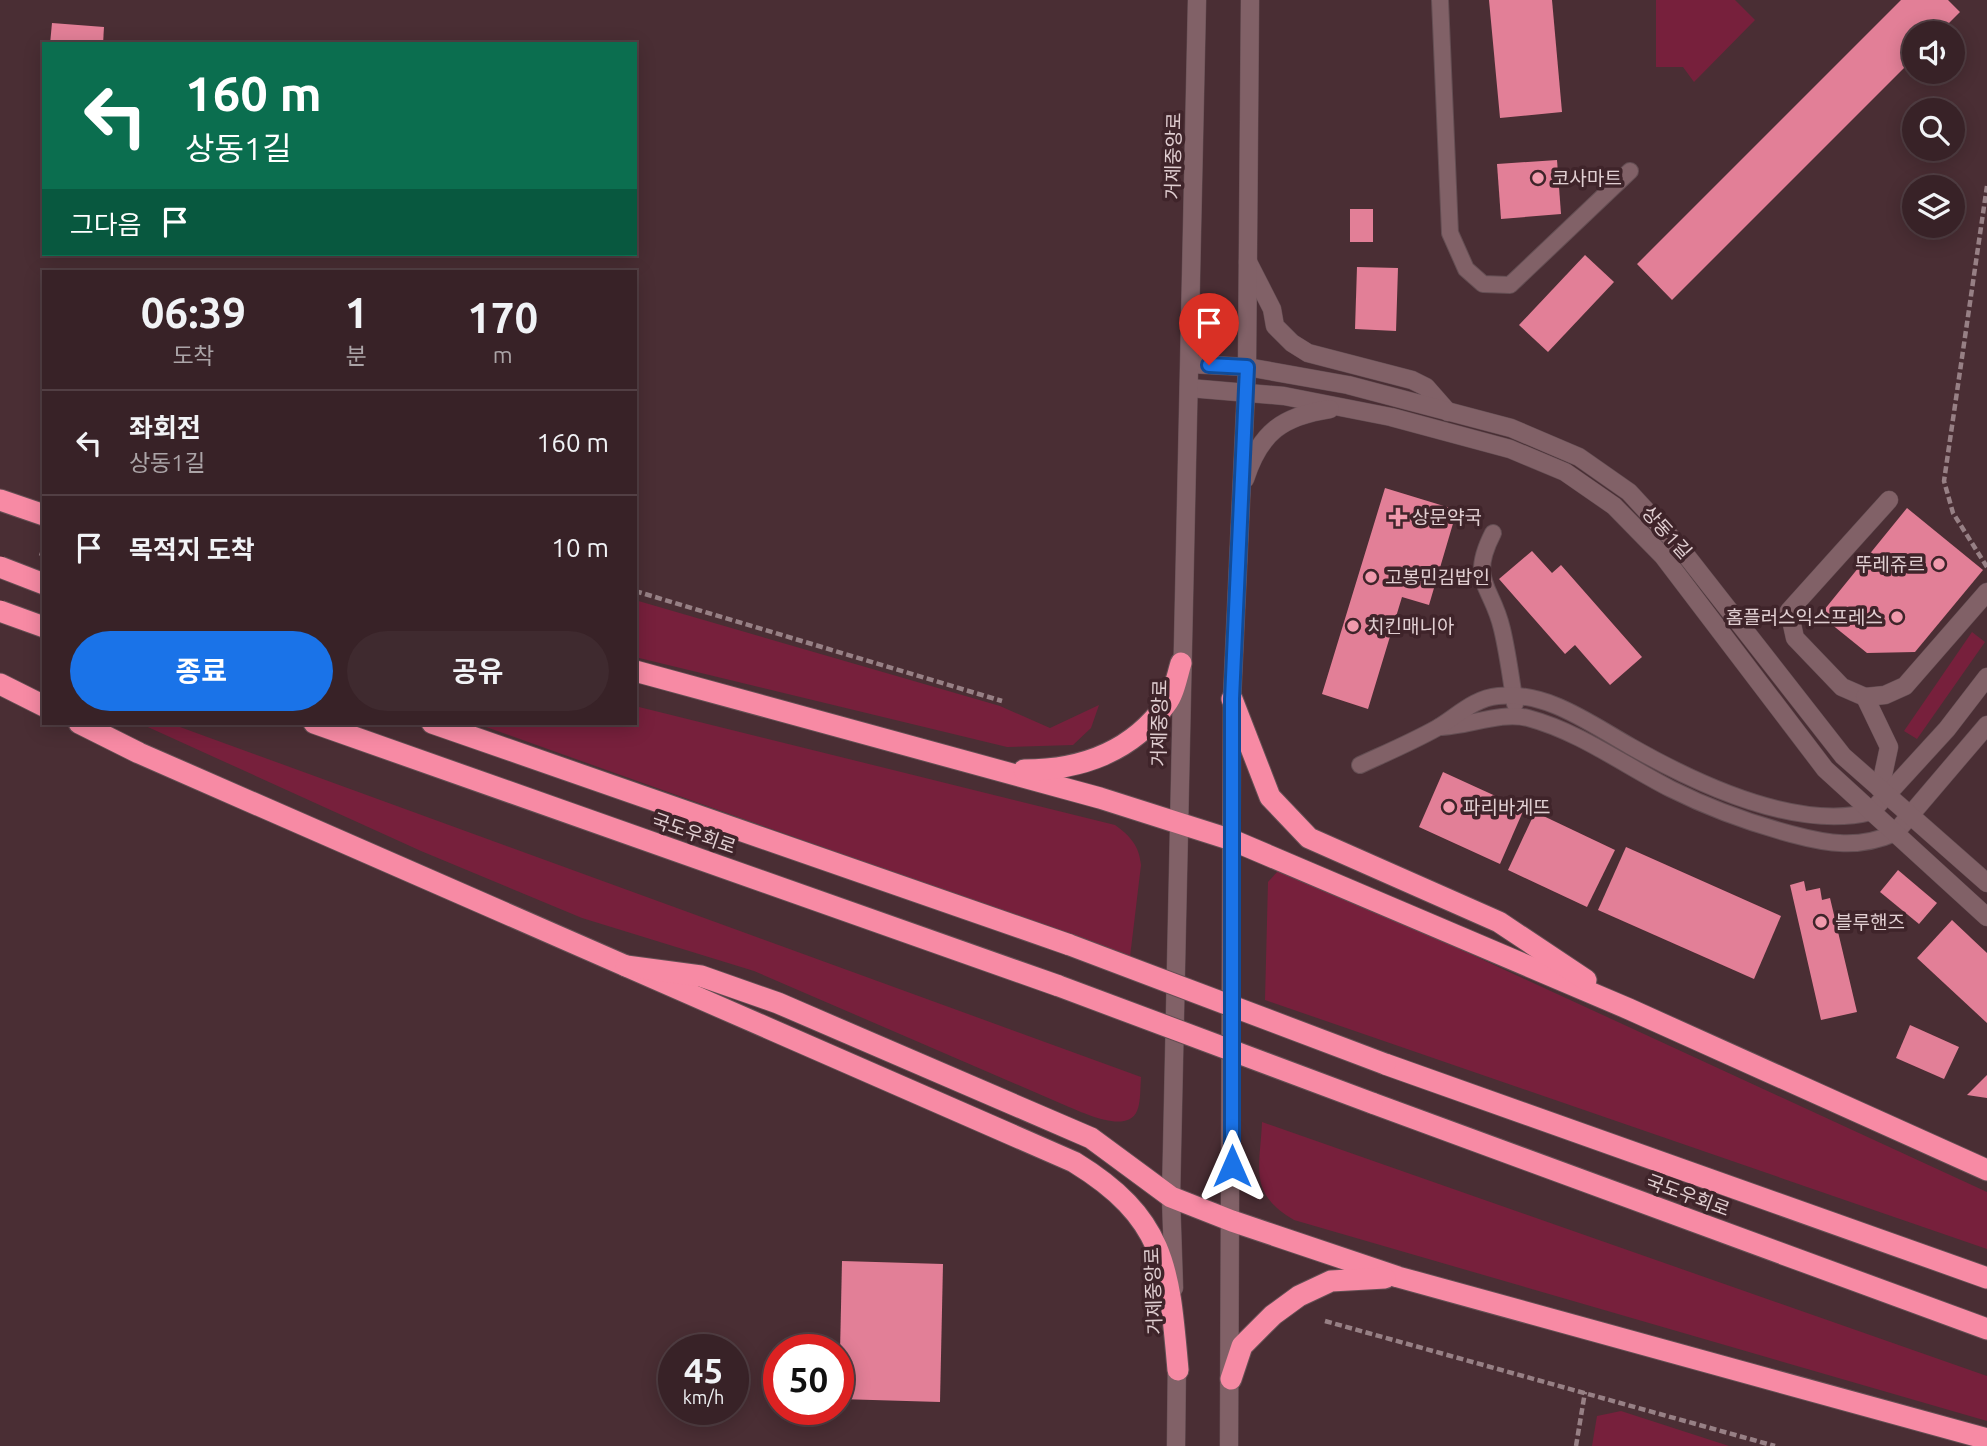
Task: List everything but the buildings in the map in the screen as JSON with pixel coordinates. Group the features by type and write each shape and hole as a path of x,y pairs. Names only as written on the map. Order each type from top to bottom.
{"highway":[{"path":"0,500 42,513"},
{"path":"0,567 42,583"},
{"path":"0,611 42,626"},
{"path":"999,771 1059,770 1101,758 1138,734 1168,703 1181,663"},
{"path":"637,672 1100,798 1232,840 1629,1009 1987,1170"},
{"path":"0,684 42,705"},
{"path":"1232,699 1269,797 1309,838 1499,922 1629,1009"},
{"path":"83,725 139,753 1074,1162 1122,1195 1160,1251 1172,1308 1178,1370"},
{"name":"국도우회로","path":"320,725 1059,986 1987,1329"},
{"name":"국도우회로","path":"438,725 1070,945 1385,1064 1987,1278"},
{"path":"626,966 701,976 778,1003 1091,1138 1171,1196 1231,1221 1398,1277 1987,1439"},
{"path":"1231,1379 1242,1346 1273,1315 1299,1296 1331,1281 1398,1277"}],"main road":[{"name":"거제중앙로","path":"1176,1446 1178,1370 1171,1196 1197,0"},
{"path":"1229,1446 1232,699 1247,367 1250,0"},
{"path":"1248,262 1272,309 1275,326 1292,343 1308,353 1412,380 1426,387 1448,412"},
{"name":"상동1길","path":"1190,364 1247,367 1348,385 1511,428 1580,457 1629,492 1678,545 1843,756 1987,883"},
{"name":"상동1길","path":"1189,388 1246,393 1391,417 1510,449 1565,472 1614,506 1663,556 1825,769 1987,917"},
{"path":"1239,499 1259,447 1276,428 1297,414 1340,407"},
{"path":"1889,500 1789,611 1795,638 1842,687 1865,697 1885,695 1905,686 1987,592"},
{"path":"1871,812 1883,792 1947,729 1987,677"},
{"path":"1865,697 1889,747 1883,792"},
{"path":"1895,833 1987,725"}],"lane":[{"path":"1440,0 1450,233 1466,269 1483,284 1510,285 1630,171"},
{"path":"1493,533 1483,553 1481,577 1502,626 1517,717"},
{"path":"1360,765 1439,727 1457,712 1495,696 1523,696 1572,712 1675,772 1753,801 1818,816 1848,818 1871,812"},
{"path":"1439,727 1461,727 1517,717 1567,731 1672,789 1766,827 1818,841 1853,845 1875,842 1895,833"}],"path":[{"path":"1987,186 1944,481 1953,513 1987,568"},
{"path":"637,592 1002,701"},
{"path":"1325,1321 1585,1391 1775,1446"},
{"path":"1576,1446 1585,1391"}],"shaded area":[{"path":"1656,0 1735,0 1755,20 1694,82 1683,67 1656,67"},
{"path":"637,601 1000,706 1050,728 1099,705 1091,728 1073,745 1007,747 637,657"},
{"path":"1972,632 1985,642 1917,739 1904,731"},
{"path":"637,706 1115,825 1133,842 1141,865 1130,957 481,725 637,725"},
{"path":"143,725 174,725 1141,1077 1137,1111 1132,1118 1124,1121 1105,1120 1085,1113 754,971 582,918 421,851"},
{"path":"1288,870 1987,1192 1987,1249 1265,1000 1268,882 1278,871"},
{"path":"1262,1122 1987,1376 1987,1421 1294,1220 1279,1210 1263,1190 1259,1167"},
{"path":"1621,1411 1729,1446 1592,1446 1597,1416"}],"place":[{"name":"코사마트","path":"1538,178"},
{"name":"상문약국","path":"1398,517"},
{"name":"뚜레쥬르","path":"1939,564"},
{"name":"고봉민김밥인","path":"1371,577"},
{"name":"홈플러스익스프레스","path":"1897,617"},
{"name":"치킨매니아","path":"1353,626"},
{"name":"파리바게뜨","path":"1449,807"},
{"name":"블루핸즈","path":"1821,922"}],"route":[{"path":"1209,365 1247,367 1232,699 1232,1166"}]}
